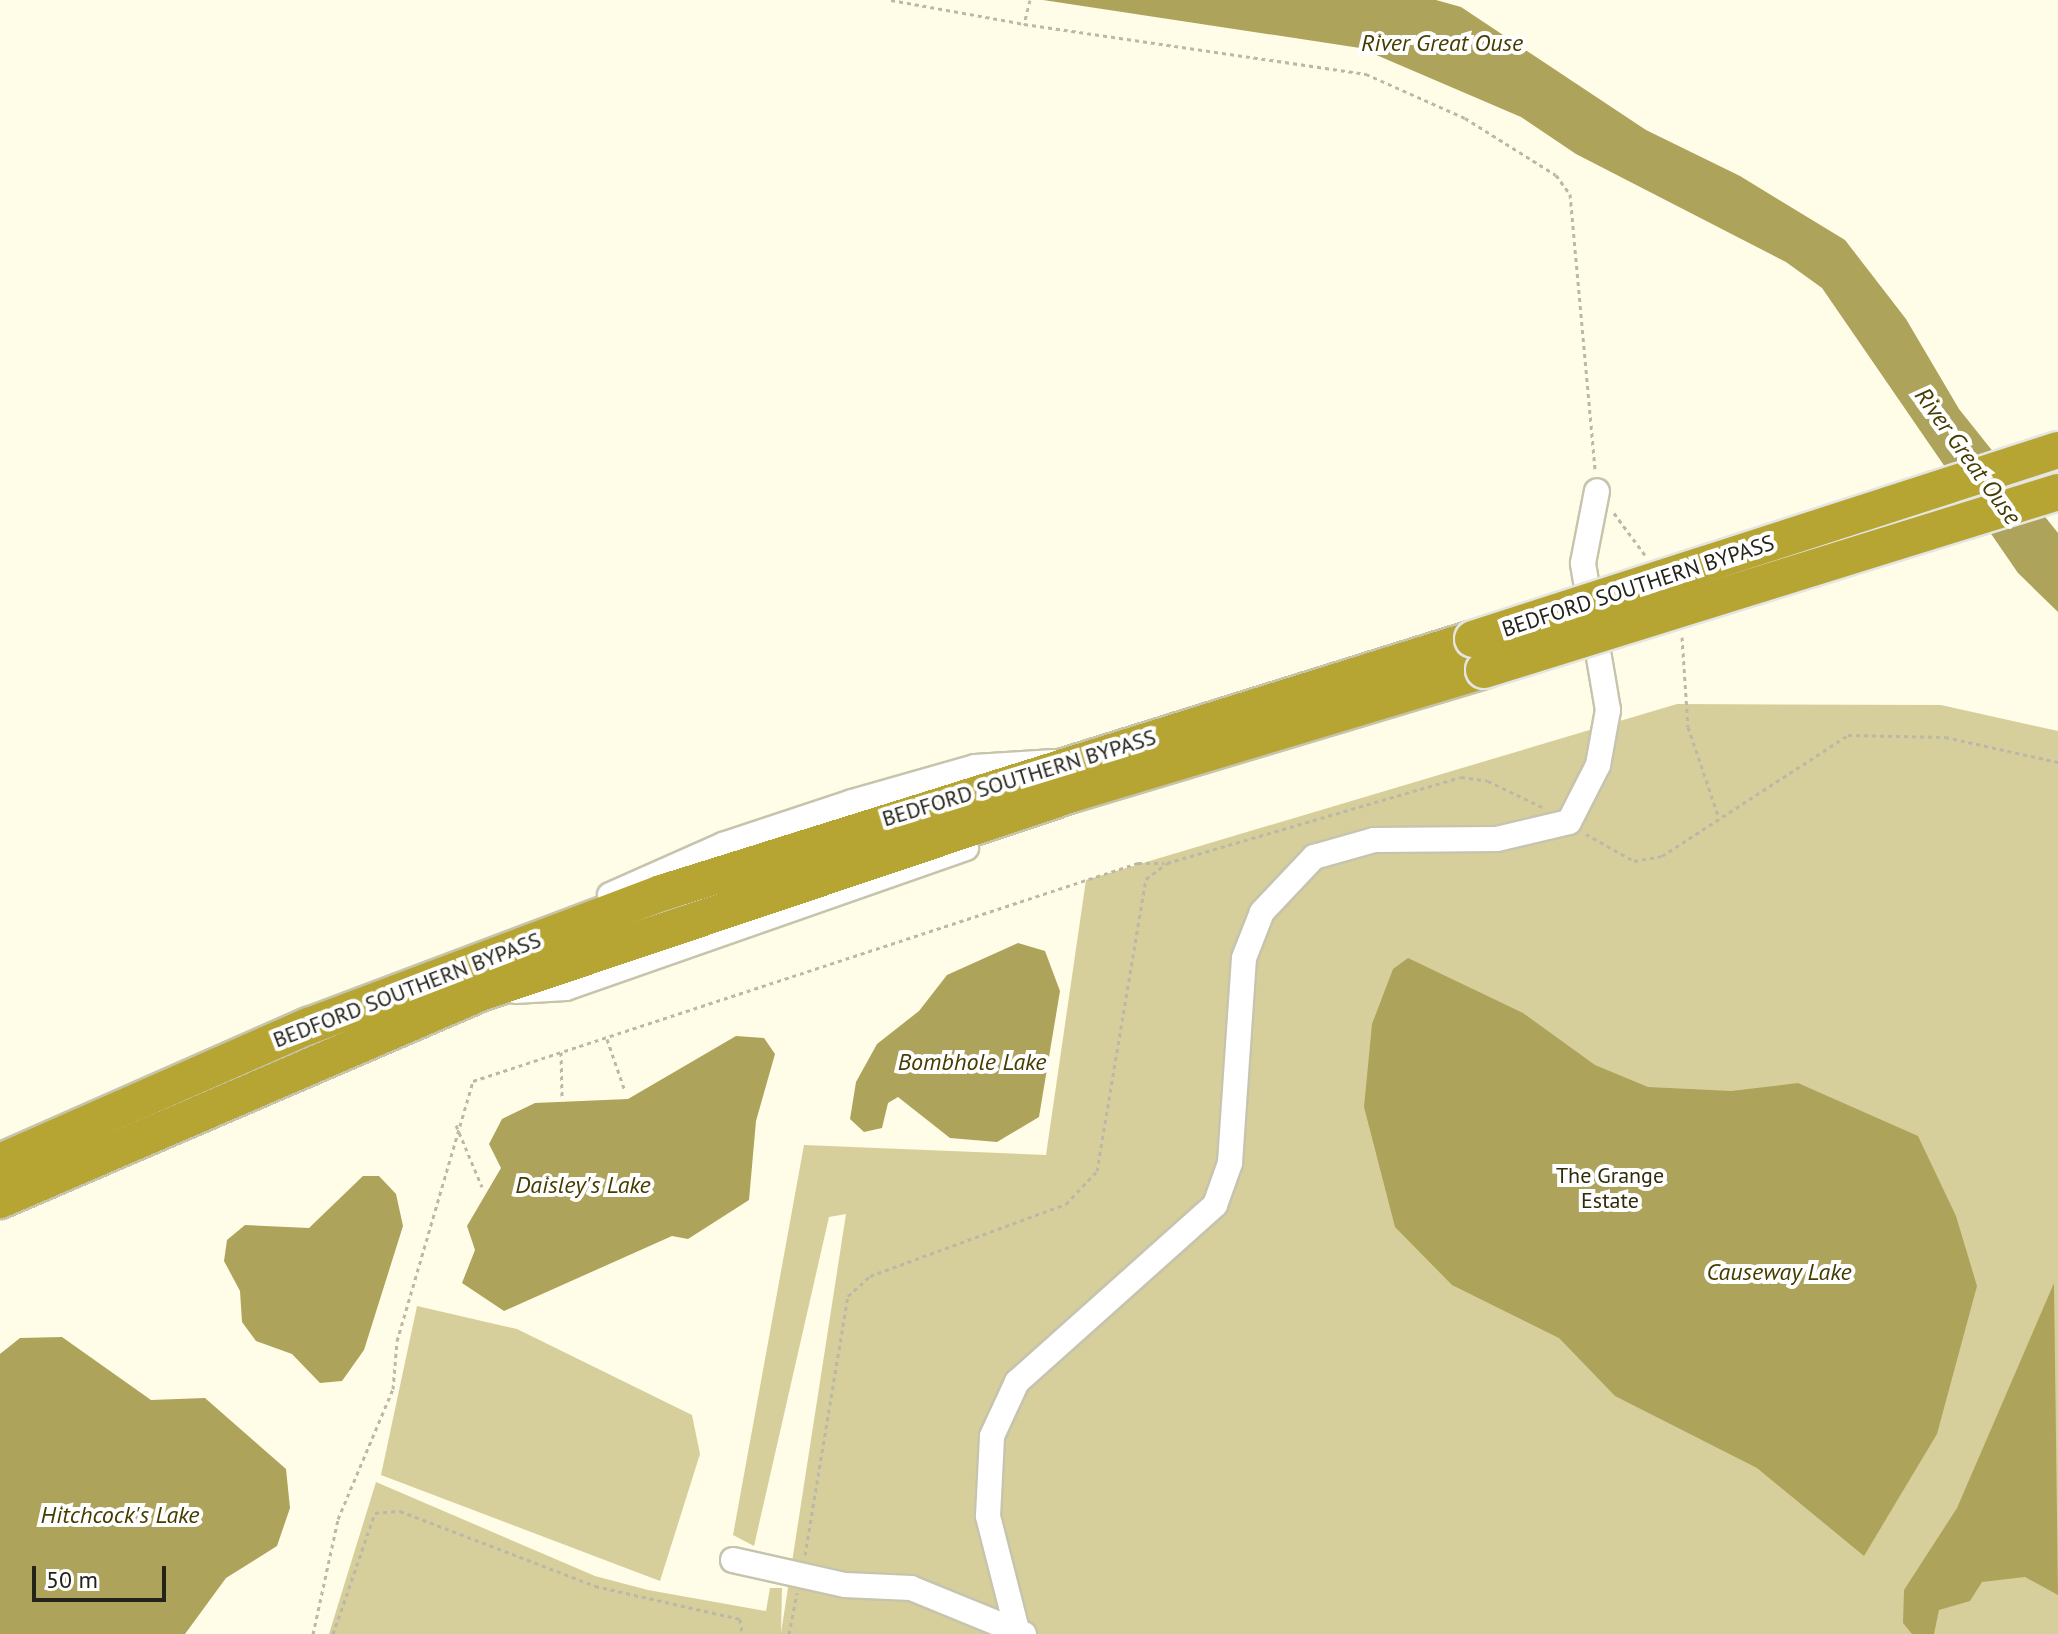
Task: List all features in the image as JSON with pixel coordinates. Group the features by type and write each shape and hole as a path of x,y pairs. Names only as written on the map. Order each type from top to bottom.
{"highway":[{"name":"BEDFORD SOUTHERN BYPASS","path":"1478,654 2058,450"},
{"name":"BEDFORD SOUTHERN BYPASS","path":"0,1200 52,1157 309,1026 494,955 1478,654 2058,492"},
{"name":"BEDFORD SOUTHERN BYPASS","path":"0,1162 52,1157 322,1061 480,993 1070,778"}],"lane":[{"path":"1021,1632 988,1516 992,1436 1017,1382 1215,1205 1230,1163 1244,958 1262,912 1314,857 1329,852 1374,840 1497,839 1569,822 1598,765 1608,710 1583,563 1597,491"},
{"path":"733,1560 845,1585 911,1588 1021,1632"}],"path":[{"path":"891,0 1024,24 1366,74 1454,112 1556,175 1570,194 1597,491 1653,565"},
{"path":"1024,24 1030,0"},
{"path":"1682,628 1688,727 1718,815"},
{"path":"313,1634 338,1519 393,1389 397,1341 456,1125 473,1081 1138,863 1167,863 1461,777 1514,791 1569,822 1607,849 1649,861 1848,735 1945,737 2058,762"},
{"path":"789,1634 848,1296 870,1276 1066,1204 1088,1185 1104,1154 1137,907 1146,879 1167,863"},
{"path":"607,1039 624,1088"},
{"path":"561,1052 562,1097"},
{"path":"456,1125 482,1187"},
{"path":"333,1634 375,1513 400,1511 595,1586 740,1619 742,1634"}],"green space":[{"name":"The Grange Estate","path":"1677,704 1941,705 2058,731 2058,1634 329,1634 376,1482 595,1576 648,1590 766,1611 770,1588 782,1588 781,1633 846,1214 829,1217 754,1546 733,1535 804,1145 1046,1155 1086,880"},
{"path":"417,1306 517,1329 692,1415 700,1454 660,1581 381,1475"}],"water":[{"name":"River Great Ouse","path":"1043,0 1436,0 1461,7 1646,130 1740,176 1845,240 1906,319 1959,409 2058,533 2058,612 2018,573 1822,288 1786,262 1576,154 1521,117 1360,48"},
{"name":"Bombhole Lake","path":"1018,943 1045,951 1060,991 1039,1117 997,1142 950,1138 898,1097 888,1103 882,1128 864,1132 850,1119 856,1082 877,1044 919,1011 947,975"},
{"name":"Causeway Lake","path":"1408,958 1523,1013 1595,1065 1648,1087 1731,1091 1798,1083 1918,1136 1956,1216 1977,1286 1937,1434 1864,1556 1757,1468 1615,1396 1559,1338 1452,1285 1395,1227 1364,1107 1372,1024 1393,969"},
{"name":"Daisley's Lake","path":"736,1036 764,1038 775,1054 756,1121 749,1200 688,1239 672,1236 504,1311 462,1283 475,1250 467,1226 501,1168 489,1144 502,1119 535,1103 628,1099"},
{"path":"363,1176 379,1176 396,1194 403,1226 364,1350 342,1381 320,1383 292,1354 256,1341 242,1322 240,1291 224,1261 227,1240 245,1225 309,1228"},
{"path":"2054,1283 2058,1595 2025,1577 1982,1582 1970,1601 1939,1610 1934,1634 1912,1634 1903,1623 1904,1590 1957,1508"},
{"name":"Hitchcock's Lake","path":"62,1337 151,1400 205,1398 286,1469 290,1508 277,1546 226,1578 185,1634 0,1634 0,1354 20,1338"}]}
